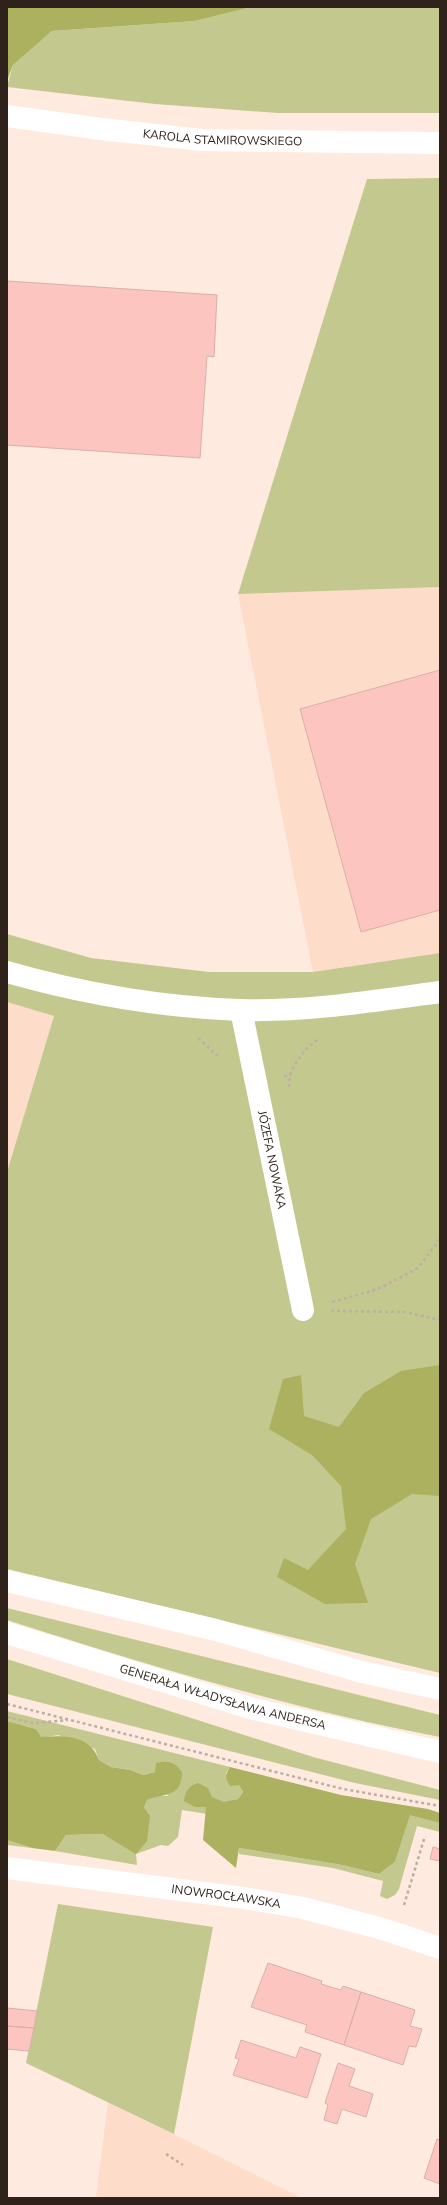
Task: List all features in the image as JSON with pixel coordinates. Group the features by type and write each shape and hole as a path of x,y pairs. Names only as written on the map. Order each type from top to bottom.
{"street":[{"name":"KAROLA STAMIROWSKIEGO","path":"7,116 101,129 202,140 440,143"},
{"path":"7,972 87,993 141,1002 241,1010 339,1006 440,992"},
{"name":"JÓZEFA NOWAKA","path":"241,1010 303,1310"},
{"path":"7,1581 216,1630 362,1672 440,1689"},
{"name":"GENERAŁA WŁADYSŁAWA ANDERSA","path":"7,1633 250,1708 440,1752"},
{"name":"INOWROCŁAWSKA","path":"7,1868 244,1898 296,1907 383,1928 440,1948"}],"path":[{"path":"303,1310 378,1289 418,1268 440,1239"},
{"path":"303,1310 405,1312 440,1320"},
{"path":"7,1704 343,1789 440,1806"},
{"path":"7,1717 32,1723 70,1720"},
{"path":"403,1910 425,1836"},
{"path":"166,2154 182,2165"}],"shaded area":[{"path":"440,587 440,953 313,972 238,594"},
{"path":"7,1002 54,1016 7,1172"},
{"path":"108,2102 174,2134 302,2198 96,2198"}],"green space":[{"path":"7,7 252,7 195,21 52,31 13,65 7,81"},
{"path":"252,7 440,7 440,113 278,113 155,104 7,87 13,65 52,31 195,21"},
{"path":"440,178 440,587 238,594 367,179"},
{"path":"7,934 91,958 209,972 313,972 440,953 440,1673 7,1569 7,1172 54,1016 7,1002"},
{"path":"440,1365 440,1496 412,1494 371,1519 355,1564 368,1603 325,1604 277,1577 284,1558 308,1570 346,1529 341,1486 312,1455 269,1429 283,1379 301,1375 304,1416 339,1427 364,1393 401,1371"},
{"path":"7,1608 440,1715 440,1737 385,1726 276,1700 114,1654 7,1620"},
{"path":"7,1659 313,1757 440,1790 440,1800 355,1783 7,1694"},
{"path":"7,1711 230,1767 226,1773 239,1785 243,1792 238,1799 224,1803 212,1797 195,1807 207,1807 207,1814 182,1810 178,1837 168,1846 161,1845 136,1854 137,1865 55,1851 66,1835 103,1834 144,1808 147,1800 157,1796 168,1796 155,1772 143,1775 130,1770 111,1767 99,1760 95,1749 58,1735 41,1738 36,1729 7,1721"},
{"path":"7,1721 36,1729 41,1737 59,1736 76,1738 83,1741 90,1746 99,1760 111,1767 130,1770 143,1775 155,1772 156,1763 168,1762 174,1764 182,1772 179,1786 175,1790 166,1795 147,1800 144,1808 150,1816 147,1841 136,1854 103,1834 66,1835 55,1851 32,1848 7,1840"},
{"path":"230,1767 341,1795 428,1809 440,1813 440,1823 410,1815 395,1862 379,1874 342,1865 239,1848 236,1868 203,1840 206,1807 195,1807 184,1801 188,1790 198,1783 208,1788 212,1797 224,1802 238,1799 243,1792 239,1785 230,1786 226,1779 227,1772"},
{"path":"410,1814 440,1823 440,1832 417,1826 399,1889 395,1895 387,1899 380,1896 383,1881 333,1868 239,1854 239,1848 342,1865 379,1874 395,1862"},
{"path":"7,1840 32,1848 7,1845"},
{"path":"58,1904 213,1927 174,2134 26,2063"}],"building":[{"path":"7,281 217,295 214,357 207,356 200,458 7,445"},
{"path":"440,670 440,910 361,932 300,709"},
{"path":"433,1847 440,1849 440,1861 430,1859"},
{"path":"268,1963 322,1981 321,1984 341,1990 343,1986 361,1992 344,2045 305,2032 307,2025 251,2007"},
{"path":"361,1992 415,2010 410,2026 422,2029 416,2047 409,2046 403,2065 344,2045"},
{"path":"7,2008 37,2011 34,2028 7,2026"},
{"path":"7,2026 34,2028 29,2051 7,2049"},
{"path":"241,2040 296,2058 300,2047 321,2054 307,2098 233,2075 239,2059 235,2058"},
{"path":"338,2063 355,2069 349,2086 373,2094 366,2117 342,2109 337,2124 324,2120 328,2105 325,2103"},
{"path":"437,2139 440,2140 440,2184 424,2178"}]}
